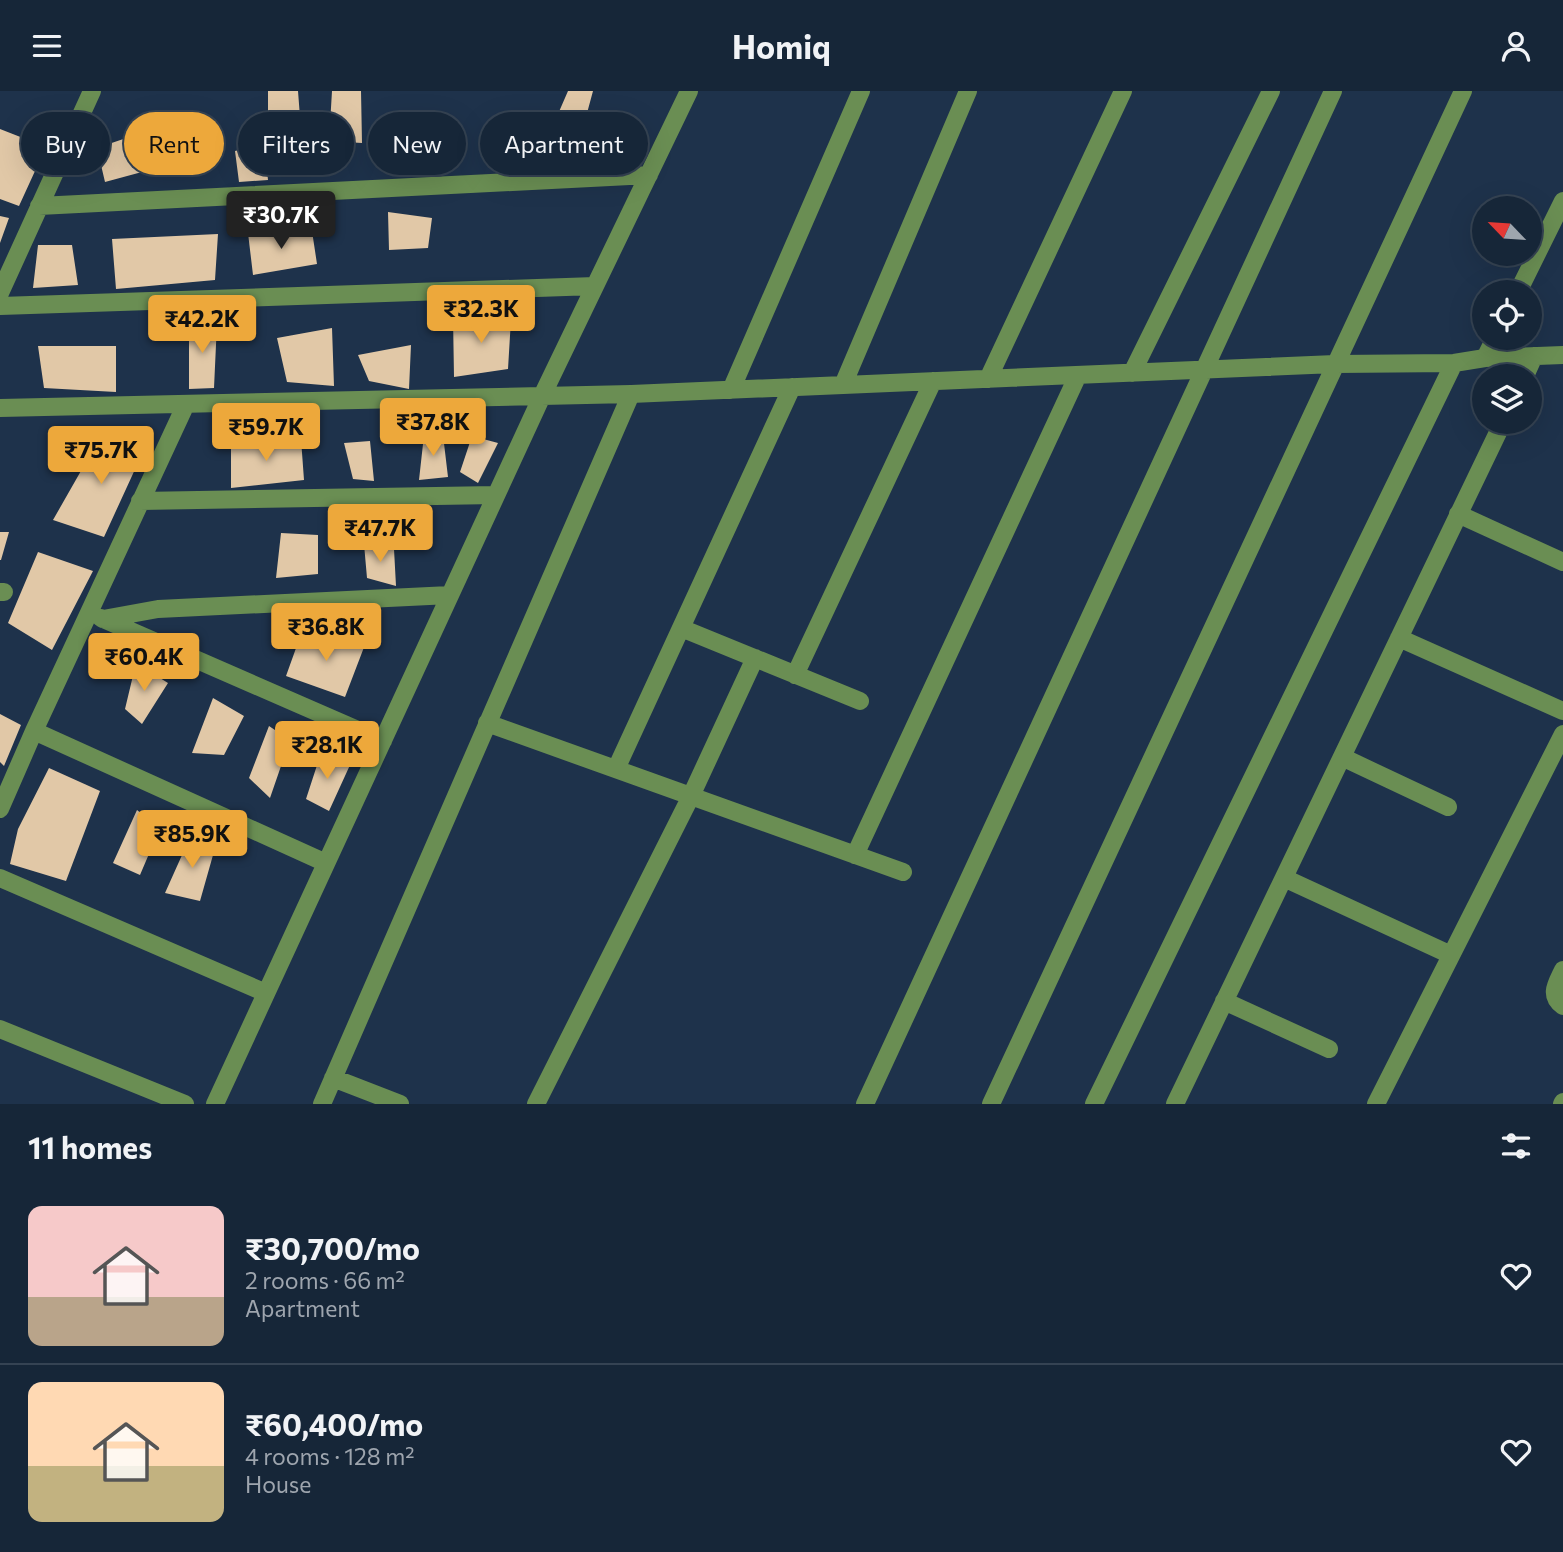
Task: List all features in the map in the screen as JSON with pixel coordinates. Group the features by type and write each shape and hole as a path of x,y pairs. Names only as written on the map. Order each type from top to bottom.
{"street":[{"path":"0,293 92,91"},
{"path":"215,1104 542,396 689,91"},
{"path":"731,390 861,91"},
{"path":"843,386 968,91"},
{"path":"988,379 1122,91"},
{"path":"1132,373 1271,91"},
{"path":"865,1104 1333,91"},
{"path":"991,1104 1463,91"},
{"path":"39,206 649,175"},
{"path":"1524,280 1563,201"},
{"path":"0,306 595,286"},
{"path":"1485,358 1489,350"},
{"path":"0,408 631,394 1335,365 1454,363 1485,358 1563,355"},
{"path":"1530,364 1534,356"},
{"path":"1094,1104 1454,363"},
{"path":"855,855 1078,375"},
{"path":"795,675 933,381"},
{"path":"616,769 792,387"},
{"path":"322,1104 631,394"},
{"path":"0,809 34,731 96,616 141,501 186,404"},
{"path":"1175,1104 1497,434"},
{"path":"141,501 496,495"},
{"path":"1458,514 1563,562"},
{"path":"96,616 158,609 450,595"},
{"path":"96,616 383,741"},
{"path":"681,628 860,701"},
{"path":"1399,638 1563,711"},
{"path":"536,1104 691,796 755,658"},
{"path":"487,723 903,872"},
{"path":"34,731 326,863"},
{"path":"1376,1104 1563,734"},
{"path":"1342,757 1447,807"},
{"path":"0,878 266,993"},
{"path":"1283,878 1451,955"},
{"path":"1563,970 1554,991 1555,997 1563,1006"},
{"path":"1224,1001 1329,1049"},
{"path":"0,1029 185,1104"},
{"path":"333,1078 400,1104"}],"building":[{"path":"268,91 298,91 300,112 268,112"},
{"path":"332,91 361,91 362,143 354,143 354,112 331,112"},
{"path":"568,91 593,91 587,112 559,112"},
{"path":"0,129 21,137 21,175 33,175 19,206 0,199"},
{"path":"124,139 124,175 131,175 105,182 103,175 110,175 110,144"},
{"path":"238,150 238,174 235,151"},
{"path":"238,175 267,175 268,180 239,182"},
{"path":"388,212 432,218 428,248 389,250"},
{"path":"0,216 9,218 0,243"},
{"path":"312,231 317,264 253,275 248,233"},
{"path":"218,234 215,280 116,289 112,239"},
{"path":"38,245 72,245 78,285 33,288"},
{"path":"453,317 511,319 508,369 454,377"},
{"path":"189,323 217,323 214,388 189,389"},
{"path":"332,328 334,386 287,382 277,338"},
{"path":"411,345 409,389 369,381 358,355"},
{"path":"38,346 116,346 116,392 44,388"},
{"path":"424,435 443,435 448,477 419,480"},
{"path":"472,436 498,443 478,483 460,472"},
{"path":"301,439 304,480 231,488 231,443"},
{"path":"98,441 148,441 104,537 53,520"},
{"path":"370,441 374,481 353,479 344,443"},
{"path":"0,532 9,532 1,560 0,560"},
{"path":"281,533 318,535 318,574 276,578"},
{"path":"364,544 394,549 396,586 367,578"},
{"path":"38,552 93,571 52,650 8,623"},
{"path":"300,637 366,642 345,697 286,676"},
{"path":"136,663 168,683 142,724 125,709"},
{"path":"213,698 244,716 224,755 192,753"},
{"path":"0,714 21,725 4,766 0,762"},
{"path":"269,726 290,740 270,798 249,778"},
{"path":"321,753 350,765 329,811 306,799"},
{"path":"49,768 100,791 66,881 10,864 18,829"},
{"path":"137,810 160,828 140,875 113,863"},
{"path":"191,835 215,848 200,901 165,893"}]}
